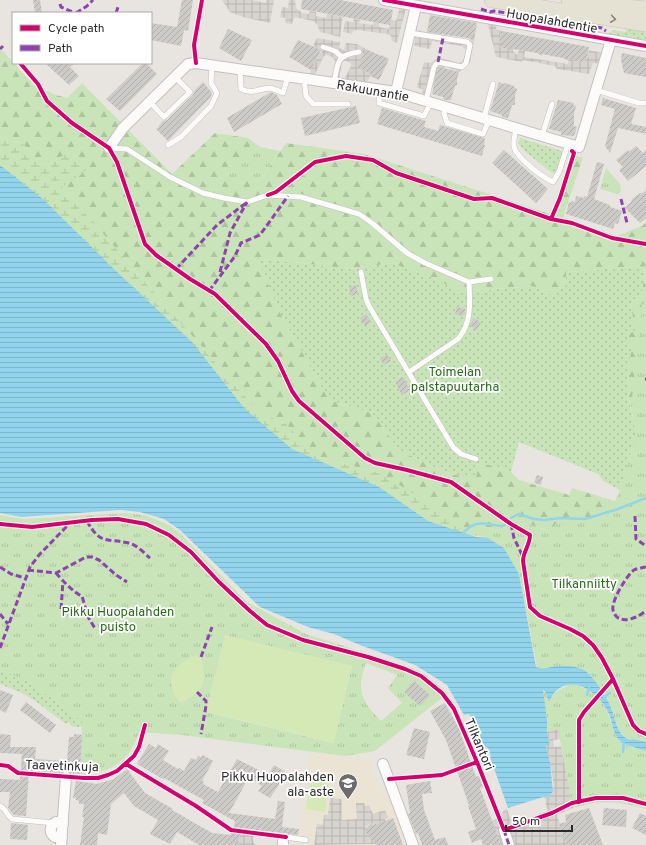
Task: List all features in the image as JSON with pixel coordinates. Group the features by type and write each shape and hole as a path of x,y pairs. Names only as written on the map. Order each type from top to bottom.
{"main road":[{"name":"Huopalahdentie","path":"492,0 646,24"},
{"name":"Huopalahdentie","path":"569,0 588,3 640,6"}],"street":[{"name":"Huopalahdentie","path":"384,0 646,46"},
{"path":"396,92 416,6"},
{"path":"568,144 579,147 611,40"},
{"name":"Rakuunantie","path":"109,148 124,128 188,64 196,63 396,92 568,144"},
{"path":"383,764 413,845"},
{"path":"62,841 58,824 66,777"},
{"path":"504,830 509,845"}],"lane":[{"path":"380,89 379,103 424,116 434,66 438,62 462,67 466,63 470,46 467,42 410,33"},
{"path":"323,47 335,51 342,57"},
{"path":"334,83 338,63 342,57 348,54 360,52"},
{"path":"168,146 181,137 211,106 217,92 211,83 212,66"},
{"path":"240,70 241,89 246,92 261,91 270,88 283,93 288,76"},
{"path":"150,102 164,117 190,92 175,77"},
{"path":"304,78 306,96 314,104 348,104"},
{"path":"445,106 444,113 447,123 483,134 493,84"},
{"path":"596,90 639,103 645,103"},
{"path":"542,136 552,104"},
{"path":"516,128 514,147 519,157 553,182 559,172 568,144"},
{"path":"109,148 127,149 170,177 203,193 247,202 268,195 301,197 359,214 372,222 407,253 425,263 470,282 491,279"},
{"path":"361,272 366,299 369,306 453,448 461,454 476,459"},
{"path":"409,372 458,339 469,316 470,282"},
{"path":"0,806 12,819 58,824"},
{"path":"283,844 286,837 306,840"}],"shaded area":[{"path":"222,0 251,0 266,3 266,0 274,0 270,23 243,17 230,12"},
{"path":"289,0 295,0 296,8 302,13 309,14 310,11 316,12 316,16 326,18 327,14 343,17 340,37 320,32 317,24 313,21 294,17 292,24 285,23 286,18 280,17 282,7 288,8"},
{"path":"401,3 407,4 397,43 392,41 391,36 388,34 357,30 353,31 352,34 343,32 345,21 353,22 354,19 360,20 359,23 373,25 374,22 379,23 379,27 389,29 391,20 396,21"},
{"path":"490,19 497,21 496,29 501,31 499,42 501,43 500,47 513,51 517,55 519,50 525,51 524,57 568,64 569,59 584,61 585,58 588,58 589,50 607,54 604,64 593,63 589,74 557,69 555,66 523,60 522,62 496,57 488,25"},
{"path":"411,29 474,41 470,63 459,72 445,66 444,68 440,67 435,77 437,77 433,87 431,87 430,102 421,99 423,90 417,87 424,62 430,63 439,58 460,63 463,61 466,50 462,46 432,41 430,49 414,46 415,39 409,37"},
{"path":"317,38 340,42 339,48 344,50 346,43 357,44 366,49 357,67 371,74 365,87 342,84 351,66 351,63 347,61 342,63 338,83 331,82 335,61 328,55 324,56 312,80 308,79 311,70 322,52 313,46"},
{"path":"558,729 560,739 553,740 554,747 561,746 573,808 557,815 567,845 501,845 497,834 494,835 490,823 499,817 504,810 507,809 512,824 548,811 545,798 548,797 554,787 546,745 550,744 547,732"},
{"name":"Pikku Huopalahden ala-aste","path":"309,752 370,760 380,788 387,785 409,845 294,845 294,841 298,836"},
{"path":"330,798 342,799 342,820 357,819 356,803 364,803 365,806 369,805 373,814 385,810 388,818 385,819 385,821 376,824 377,825 375,826 372,823 370,825 369,824 364,830 376,844 314,845 317,824 323,825 324,815 328,815"},
{"path":"241,832 254,833 253,839 255,845 238,845"}],"green space":[{"path":"627,26 646,29 646,40 608,34 613,30 626,32"},
{"path":"0,48 12,61 12,64 15,64 34,85 56,95 67,98 82,83 172,174 215,133 248,138 260,147 226,168 262,178 286,143 364,154 551,214 571,154 583,158 563,217 617,236 642,226 646,222 646,303 642,304 641,380 631,408 627,392 631,350 628,334 635,331 631,304 642,296 645,266 566,272 566,286 552,295 532,286 461,292 428,275 390,263 353,269 257,258 280,313 329,400 372,413 399,450 429,465 455,475 476,478 479,462 511,472 519,480 569,495 572,488 615,501 605,522 559,520 550,531 522,522 502,530 480,527 473,535 380,473 317,457 286,424 258,411 62,187 90,168 71,152 43,165 23,144 0,136"},
{"path":"0,136 23,144 43,165 71,152 90,168 62,187 258,411 286,424 317,457 380,473 427,502 473,535 475,549 397,552 0,236"},
{"path":"520,138 562,151 563,153 557,171 552,173 527,153 518,144"},
{"path":"260,147 280,151 262,178 229,184 226,168"},
{"path":"606,168 620,184 621,192 618,194 600,189"},
{"name":"Toimelan palstapuutarha","path":"257,258 353,269 390,263 428,275 461,292 532,286 552,295 566,272 645,266 642,296 631,304 635,331 628,334 631,350 627,392 636,432 635,446 620,490 603,481 598,474 519,442 511,472 479,462 476,479 455,475 429,465 399,450 372,413 329,400 280,313"},
{"name":"Tilkanniitty","path":"646,303 646,742 633,739 630,740 620,732 610,704 589,673 557,666 544,669 537,667 519,574 504,548 488,538 473,535 480,527 502,530 522,522 549,531 559,520 605,521 618,495 636,432 631,408 642,304"},
{"name":"Pikku Huopalahden puisto","path":"124,513 145,515 165,523 179,532 247,602 306,634 413,668 423,673 448,693 375,751 345,756 182,735 139,732 130,751 118,764 101,771 80,774 82,721 30,682 0,670 0,515 24,519","holes":["225,636 352,666 333,743 206,712","366,663 397,675 388,688 402,703 381,721 374,714 362,695 361,681"]},
{"path":"225,635 352,666 334,743 206,712"},
{"path":"196,655 201,657 204,673 203,684 196,694 181,703 176,697 172,688 172,675 180,665"},
{"path":"0,670 30,682 82,721 82,727 73,727 68,722 66,724 22,693 0,684"},
{"path":"570,684 590,691 600,700 608,712 615,734 620,741 629,746 646,751 646,809 628,804 610,802 582,805 573,808 558,729 547,732 547,720 542,690 545,691 549,701 556,692"},
{"path":"311,774 330,776 325,812 306,809"}],"water":[{"path":"0,165 43,199 116,271 192,342 245,409 292,449 379,487 428,521 476,537 488,538 504,548 519,574 536,667 545,668 554,666 571,666 584,670 588,673 608,700 622,735 630,740 633,739 646,742 646,751 629,746 617,738 610,716 604,705 586,688 578,685 563,686 555,692 549,702 545,691 543,690 547,732 550,745 546,746 550,763 553,791 549,796 508,808 487,747 484,748 478,739 470,715 464,715 447,685 415,665 334,634 308,627 260,607 180,530 164,519 140,512 120,510 21,517 0,513"}],"building":[{"path":"33,0 40,0 42,12 35,12"},
{"path":"182,0 193,0 188,31 184,30 181,46 152,40 152,23 177,27"},
{"path":"302,0 340,0 393,10 390,25 301,9"},
{"path":"430,15 477,23 474,41 468,38 427,32"},
{"path":"228,29 252,40 241,61 219,48"},
{"path":"501,31 589,47 587,58 585,58 584,62 569,59 569,61 563,58 542,54 542,56 537,53 513,49 513,51 500,47 501,43 499,43"},
{"path":"298,40 321,50 311,70 289,57"},
{"path":"366,49 389,59 379,80 357,67"},
{"path":"622,53 646,58 646,77 624,73 621,60"},
{"path":"46,64 74,64 70,67 79,76 69,85"},
{"path":"142,64 147,64 157,74 120,111 106,99"},
{"path":"440,67 459,72 457,85 455,86 451,100 444,100 443,97 432,94 436,75"},
{"path":"203,82 212,93 210,98 168,141 156,129 193,95 194,91"},
{"path":"499,82 514,86 517,89 515,105 512,105 508,118 502,117 502,115 490,111"},
{"path":"271,92 277,95 282,104 234,132 227,118"},
{"path":"603,98 636,108 631,124 646,127 646,134 618,128 610,153 605,146 615,109 601,105"},
{"path":"558,100 574,103 573,105 576,106 574,126 577,127 574,136 561,135 561,132 549,129"},
{"path":"356,106 360,123 305,136 301,118"},
{"path":"382,108 426,121 424,127 438,131 440,125 485,138 482,156 377,124"},
{"path":"636,146 643,153 646,150 646,166 628,181 619,170 623,167 616,160 628,150 629,152"},
{"path":"504,150 548,189 536,203 492,163"},
{"path":"597,162 604,164 594,199 622,211 618,224 615,223 613,229 566,214 569,202 575,202 576,196 584,198 584,196 587,197"},
{"path":"646,190 646,218 640,223 625,208 632,201 631,200"},
{"path":"356,285 358,294 351,296 349,287"},
{"path":"457,307 465,309 465,313 462,316 455,314"},
{"path":"366,314 371,323 365,326 360,318"},
{"path":"474,318 481,323 476,330 470,325"},
{"path":"387,354 391,361 384,365 380,359"},
{"path":"403,377 410,390 402,395 395,382"},
{"path":"537,475 543,477 541,485 534,483"},
{"path":"414,681 430,695 420,706 404,692"},
{"path":"0,690 13,695 6,713 0,710"},
{"path":"26,702 56,725 50,733 20,710"},
{"path":"445,703 459,729 476,777 479,776 483,787 480,788 501,845 483,845 481,839 472,843 468,832 476,829 468,806 469,805 446,740 430,711"},
{"path":"414,728 430,732 424,759 406,755"},
{"path":"0,734 11,735 10,747 36,747 35,759 67,761 69,737 74,737 74,734 82,735 80,774 66,771 61,773 29,771 26,816 14,815 8,808 10,792 0,792 0,779 20,780 22,754 0,753"},
{"path":"149,744 156,748 158,744 169,751 163,760 184,771 191,758 196,760 198,756 201,757 203,755 213,761 202,781 204,782 203,784 218,792 237,759 268,775 274,765 287,773 270,798 258,791 262,786 249,777 229,813 275,819 278,801 285,802 282,827 299,829 298,835 241,828 238,845 199,845 177,832 170,844 150,834 158,820 134,806 124,793 111,804 107,835 98,833 97,845 80,845 84,817 82,817 84,804 79,804 79,801 76,800 76,798 73,798 76,781 97,784 114,779 127,769 145,793 173,809 172,810 212,833 231,835 231,833 233,833 235,821 202,803 204,800 137,764"},
{"path":"430,781 432,793 422,794 424,810 435,840 445,837 448,845 422,845 418,833 416,834 408,814 410,813 406,785"},
{"path":"589,808 603,845 567,845 559,824 566,822 565,815"},
{"path":"604,808 627,810 626,827 602,825"},
{"path":"640,813 646,816 646,835 632,828"},
{"path":"393,818 403,845 376,845 364,830 372,823 373,825"},
{"path":"11,823 28,825 27,840 10,839"}],"waterway":[{"path":"511,518 519,514 534,519 544,520 561,518 585,519 618,509 646,498"},
{"path":"464,532 473,525 481,523 501,526 505,525"},
{"path":"587,695 589,688"},
{"path":"604,697 610,693"},
{"path":"623,752 624,741"}],"marked path":[{"path":"78,12 93,0"},
{"path":"60,4 61,7 73,12"},
{"path":"116,12 118,7"},
{"path":"481,9 490,12 494,11 602,28 606,31"},
{"path":"438,62 443,38"},
{"path":"0,49 3,46"},
{"path":"209,291 235,256 241,243 260,235 288,196"},
{"path":"621,199 627,223"},
{"path":"220,272 230,233 247,202"},
{"path":"176,269 217,225 246,203"},
{"path":"635,516 636,539 646,546"},
{"path":"87,521 96,534 100,537 135,545 150,558"},
{"path":"0,648 30,567 39,555 70,523"},
{"path":"511,524 514,538 523,557"},
{"path":"28,570 56,573 86,557 92,557 99,560 116,575 127,582"},
{"path":"0,567 11,574 25,578"},
{"path":"646,567 634,570 627,577 620,588 613,606 615,615 623,620 634,618 646,610"},
{"path":"56,573 65,583 82,596 88,617 96,630"},
{"path":"61,609 63,581"},
{"path":"0,614 8,624"},
{"path":"201,657 212,627"},
{"path":"197,692 206,701 201,734"},
{"path":"504,830 509,845"}],"cycle path":[{"path":"196,63 194,45 202,0"},
{"path":"384,0 646,46"},
{"path":"21,64 38,84 47,101 72,123 109,148 117,162 145,244 156,255 190,279 215,294 266,344 278,361 292,391 299,401 365,458 375,463 451,482 511,524 530,535 523,561 530,607 540,616 583,636 593,645 613,679 633,725 639,731 646,734"},
{"path":"551,219 560,198 574,153 572,151"},
{"path":"268,195 276,192 315,162 346,156 373,160 396,173 474,199 492,198 551,219 572,223 612,238 646,244"},
{"name":"Tilkantori","path":"0,524 32,527 92,520 118,519 146,524 169,535 191,552 219,582 267,625 303,640 368,657 421,676 442,693 454,709 504,830 552,813 572,803 596,798 623,798 646,804"},
{"path":"579,802 579,720 584,712 613,679"},
{"name":"Taavetinkuja","path":"0,765 8,766 18,773 98,778 117,771 134,756 139,747 145,725"},
{"name":"Tilkantori","path":"389,779 442,775 477,762"},
{"path":"126,764 196,806 231,830 286,837"}],"place":[{"name":"Pikku Huopalahden ala-aste","path":"348,800"}]}
